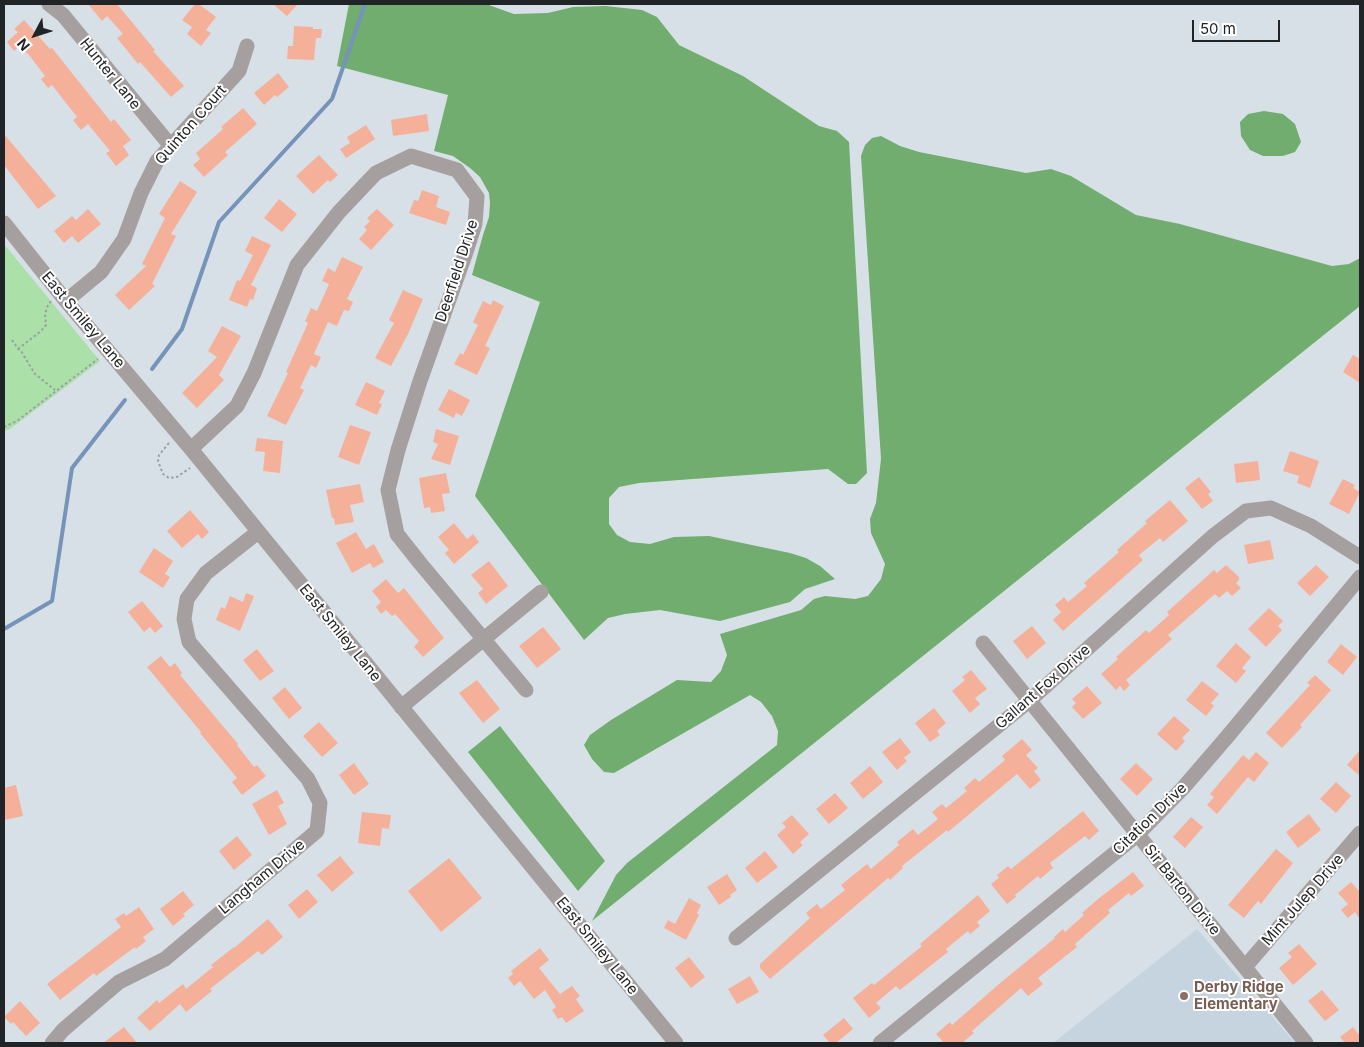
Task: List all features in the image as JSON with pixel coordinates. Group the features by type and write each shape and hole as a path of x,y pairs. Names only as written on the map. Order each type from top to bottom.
{"street":[{"name":"Hunter Lane","path":"49,4 62,15 170,145"},
{"name":"Quinton Court","path":"63,297 101,272 124,239 141,193 156,161 240,70 247,46"},
{"name":"Deerfield Drive","path":"191,449 237,406 254,373 297,265 339,212 376,172 411,156 457,170 477,196 474,224 465,256 420,381 398,450 388,490 397,534 526,690"},
{"name":"East Smiley Lane","path":"4,223 676,1043"},
{"name":"Gallant Fox Drive","path":"736,938 1029,701 1213,536 1246,510 1271,508 1311,526 1360,557"},
{"name":"Langham Drive","path":"52,1043 63,1030 119,982 165,959 316,831 320,803 308,779 190,642 184,618 187,599 206,573 258,532"},
{"name":"Citation Drive","path":"880,1043 1137,835 1183,788 1360,578"},
{"path":"401,707 541,592"},
{"name":"Sir Barton Drive","path":"983,643 1306,1043"},
{"name":"Mint Julep Drive","path":"1245,967 1358,841"}],"path":[{"path":"18,349 41,331 46,324 48,305 63,297"},
{"path":"12,340 18,349 22,351 35,374 56,390"},
{"path":"4,427 17,421 108,351"},
{"path":"168,443 158,461 163,474 169,478 177,477 190,468"}],"shaded area":[{"name":"Derby Ridge Elementary","path":"1197,929 1295,1043 1053,1043"}],"green space":[{"path":"349,4 486,4 514,14 548,13 573,7 606,6 642,10 657,17 679,45 743,76 819,126 837,131 849,142 867,473 856,484 848,484 828,469 639,483 619,487 609,498 609,524 617,535 630,542 650,544 674,537 709,536 806,558 820,566 835,579 805,589 790,602 720,621 660,610 608,618 584,640 475,496 540,302 472,275 489,217 489,193 480,177 470,168 453,156 434,151 448,95 337,66"},
{"path":"1264,111 1283,114 1295,124 1301,142 1295,152 1283,156 1263,156 1250,150 1241,136 1240,122 1248,114"},
{"path":"881,136 900,146 919,152 1026,173 1051,169 1071,176 1136,215 1180,224 1332,266 1349,264 1360,258 1360,306 592,921 616,875 627,863 777,745 778,731 772,716 761,702 750,695 614,773 604,772 592,759 584,745 590,735 677,680 711,682 721,671 727,655 720,634 801,610 814,599 825,596 855,599 868,596 881,579 885,564 871,533 870,519 876,503 881,459 861,156 865,145 872,138"},
{"path":"4,244 100,361 10,429 4,431"},
{"path":"500,726 605,861 578,891 468,752"}],"building":[{"path":"88,4 117,4 155,50 153,51 184,86 171,97 140,62 138,64 117,38 123,34 107,16 102,21"},
{"path":"195,4 199,4 216,17 206,30 211,33 201,46 187,34 192,27 182,20"},
{"path":"273,4 298,4 287,16"},
{"path":"24,20 50,49 52,48 111,122 114,119 131,140 123,146 129,155 116,166 106,153 110,151 88,124 81,130 73,120 77,117 52,85 48,88 41,79 45,76 29,55 20,46 14,51 7,42 18,32 14,29"},
{"path":"294,26 322,29 321,38 316,38 314,60 287,59 288,46 293,46"},
{"path":"278,73 289,87 277,97 275,95 264,105 254,93"},
{"path":"243,108 257,124 225,152 228,155 204,177 193,165 200,159 196,153"},
{"path":"427,114 429,131 393,136 391,120"},
{"path":"366,125 375,139 346,158 340,149 350,143 347,137"},
{"path":"4,134 56,196 38,209 4,165"},
{"path":"319,155 338,175 330,182 328,180 313,194 296,176"},
{"path":"180,181 197,192 171,234 176,236 152,284 155,286 129,310 115,295 146,266 142,264 165,218 159,214"},
{"path":"422,190 439,196 436,207 450,212 446,225 409,213 414,200 418,201"},
{"path":"279,199 297,214 282,232 264,218"},
{"path":"88,209 101,224 78,243 72,236 64,243 54,231 72,216 76,220"},
{"path":"377,209 394,225 371,250 359,239 367,230 364,227 370,221 367,218"},
{"path":"252,236 271,245 251,285 257,288 253,300 250,299 247,307 229,300 237,280 240,281 253,255 245,251"},
{"path":"342,257 363,267 347,299 353,302 349,311 344,310 337,326 328,322 314,354 321,357 316,368 311,365 300,388 304,390 286,425 267,416 288,373 286,372 308,323 305,321 311,308 317,311 329,284 322,281 328,268 335,272"},
{"path":"403,290 423,299 408,334 391,366 375,358 394,323 389,320"},
{"path":"493,300 504,306 485,346 490,348 477,375 454,364 460,353 463,355 478,325 473,322 483,301 491,305"},
{"path":"222,326 241,336 219,375 224,380 197,408 182,393 217,357 208,351"},
{"path":"1353,355 1360,359 1360,383 1343,372"},
{"path":"366,382 385,391 379,403 382,404 377,415 355,405"},
{"path":"449,389 470,400 462,416 456,413 454,418 438,410"},
{"path":"350,425 371,432 359,465 338,457"},
{"path":"436,429 459,436 450,465 431,459 438,444 433,442"},
{"path":"257,438 283,441 280,473 263,471 265,452 255,451"},
{"path":"1290,451 1319,461 1310,488 1297,483 1299,476 1283,471"},
{"path":"1258,461 1260,480 1236,483 1234,464"},
{"path":"446,473 450,493 442,494 445,511 431,513 430,507 424,508 419,478"},
{"path":"1199,477 1211,492 1208,494 1213,501 1202,509 1185,488"},
{"path":"1343,479 1355,485 1353,488 1360,492 1349,514 1329,504"},
{"path":"360,484 364,502 350,505 354,522 335,525 326,490"},
{"path":"1170,500 1188,521 1163,542 1160,538 1139,555 1143,560 1063,631 1053,620 1061,612 1055,605 1064,597 1068,602 1087,586 1084,583 1119,552 1117,550 1147,523 1145,521"},
{"path":"190,510 209,532 202,539 198,534 182,548 167,531"},
{"path":"454,523 467,539 473,534 479,542 454,564 445,553 449,550 438,537"},
{"path":"356,532 366,549 374,544 384,562 373,568 370,563 352,573 336,543"},
{"path":"1270,540 1274,559 1248,564 1244,545"},
{"path":"154,548 173,561 165,574 170,577 163,588 139,572"},
{"path":"489,561 508,586 486,604 478,593 483,589 471,575"},
{"path":"1226,565 1239,577 1236,583 1241,588 1232,596 1227,591 1219,598 1215,594 1168,635 1172,639 1126,680 1130,685 1124,691 1120,686 1116,690 1101,674 1118,659 1116,657 1146,630 1149,633 1169,615 1167,612 1214,570 1217,573"},
{"path":"1316,565 1329,577 1310,596 1297,583"},
{"path":"386,579 398,593 404,588 444,638 423,657 414,647 419,641 395,614 392,616 386,610 381,614 376,607 381,602 372,591"},
{"path":"246,593 254,596 240,631 216,620 221,607 225,609 230,596 243,602"},
{"path":"142,601 163,626 155,633 150,627 144,632 128,612"},
{"path":"1269,608 1283,621 1278,626 1282,630 1266,647 1248,629"},
{"path":"1032,626 1046,643 1027,659 1013,641"},
{"path":"543,627 561,649 537,668 519,646"},
{"path":"1236,643 1251,657 1242,668 1246,671 1236,683 1216,666"},
{"path":"1341,644 1357,657 1343,675 1327,662"},
{"path":"257,649 274,671 260,681 243,660"},
{"path":"161,656 170,667 175,663 182,673 180,675 238,744 254,767 257,765 266,776 242,795 232,782 237,778 147,667"},
{"path":"971,670 987,689 975,698 980,704 970,713 952,691 965,680 962,677"},
{"path":"1315,675 1331,690 1300,725 1302,727 1282,748 1266,733 1310,685 1307,683"},
{"path":"477,680 500,709 483,723 459,693"},
{"path":"1202,681 1219,694 1211,703 1214,706 1206,716 1186,700"},
{"path":"1087,686 1102,703 1083,719 1072,707 1076,703 1072,699"},
{"path":"285,687 302,708 289,719 272,698"},
{"path":"934,708 946,723 937,731 940,735 930,742 915,723"},
{"path":"1174,716 1190,730 1182,738 1185,741 1176,751 1157,734"},
{"path":"319,722 338,743 322,757 303,736"},
{"path":"900,738 911,752 904,758 907,761 897,770 882,752"},
{"path":"1022,739 1032,750 1026,755 1038,768 1034,771 1041,780 1030,789 1017,774 948,832 947,830 902,866 903,868 890,880 888,878 770,979 760,968 760,964 810,918 806,913 817,904 821,909 845,890 841,885 867,864 871,869 899,845 897,842 913,829 918,835 938,819 932,812 942,804 946,808 967,791 964,788 975,778 979,782 1005,760 1002,756"},
{"path":"1360,750 1360,776 1347,765"},
{"path":"1256,752 1269,763 1254,782 1248,777 1217,814 1207,805 1214,797 1210,794 1243,755 1249,760"},
{"path":"354,763 369,784 354,795 339,775"},
{"path":"1136,763 1153,779 1137,796 1120,779"},
{"path":"870,766 883,782 863,799 850,783"},
{"path":"1336,782 1351,796 1336,813 1320,799"},
{"path":"16,785 23,816 4,820 4,788"},
{"path":"277,790 284,803 278,806 287,824 269,835 252,804"},
{"path":"835,793 848,808 829,824 816,809"},
{"path":"1083,811 1099,831 1089,840 1085,836 1050,863 1053,868 1040,879 1038,876 1007,904 991,884 999,878 997,875 1008,866 1011,869"},
{"path":"362,812 391,815 389,829 382,828 380,846 358,843"},
{"path":"1309,814 1321,830 1298,848 1286,832"},
{"path":"792,815 809,834 800,842 803,845 793,854 777,835 786,827 782,823"},
{"path":"1191,817 1203,827 1185,848 1173,837"},
{"path":"237,836 252,855 234,870 219,851"},
{"path":"1276,849 1293,863 1261,904 1258,901 1244,918 1228,905"},
{"path":"765,851 778,867 757,883 745,868"},
{"path":"340,856 354,873 332,892 317,875"},
{"path":"449,858 482,898 441,932 408,891"},
{"path":"1133,872 1144,886 1131,896 1129,893 1108,910 1110,913 1075,944 1077,947 1038,978 1043,984 1028,996 1021,988 972,1031 974,1033 962,1043 944,1043 936,1034 950,1022 952,1025 1055,938 1063,929 1065,932 1098,899"},
{"path":"727,874 737,890 730,895 731,897 719,905 707,887"},
{"path":"1351,882 1360,892 1360,919 1355,912 1348,918 1341,910 1348,904 1338,893"},
{"path":"307,889 318,902 299,919 288,905"},
{"path":"183,891 194,905 173,926 160,909"},
{"path":"978,895 990,911 977,922 980,926 970,934 968,931 946,949 948,952 900,990 896,986 876,1003 881,1008 869,1018 853,998 872,983 874,985 922,946 920,944"},
{"path":"689,898 701,905 697,913 699,915 686,940 664,928 668,920 675,924"},
{"path":"139,907 154,929 143,937 146,941 96,976 94,973 60,1000 47,984 121,927 115,919 124,913 126,916"},
{"path":"268,919 283,937 262,955 258,951 210,989 212,991 186,1012 180,1004 150,1031 137,1018 157,1000 159,1003 183,984 186,989 213,967 211,965"},
{"path":"1299,944 1317,964 1293,985 1279,968 1292,957 1288,953"},
{"path":"540,948 549,960 539,968 560,994 572,986 580,996 576,999 584,1011 566,1023 562,1017 558,1019 552,1010 556,1007 545,990 534,999 520,981 514,986 508,978 513,974 511,971"},
{"path":"689,957 705,977 691,988 675,968"},
{"path":"750,976 759,992 737,1004 728,989"},
{"path":"1322,990 1339,1010 1325,1021 1308,1001"},
{"path":"20,1001 40,1023 26,1036 13,1022 11,1024 4,1017"},
{"path":"844,1018 853,1029 836,1043 830,1043 823,1035"},
{"path":"124,1027 137,1043 103,1043"},
{"path":"1353,1027 1360,1036 1360,1043 1345,1043 1340,1037"}],"waterway":[{"path":"152,369 182,329 219,222 332,99 365,4"},
{"path":"4,629 52,601 72,468 125,400"}],"place":[{"name":"Derby Ridge Elementary","path":"1184,996"}]}
